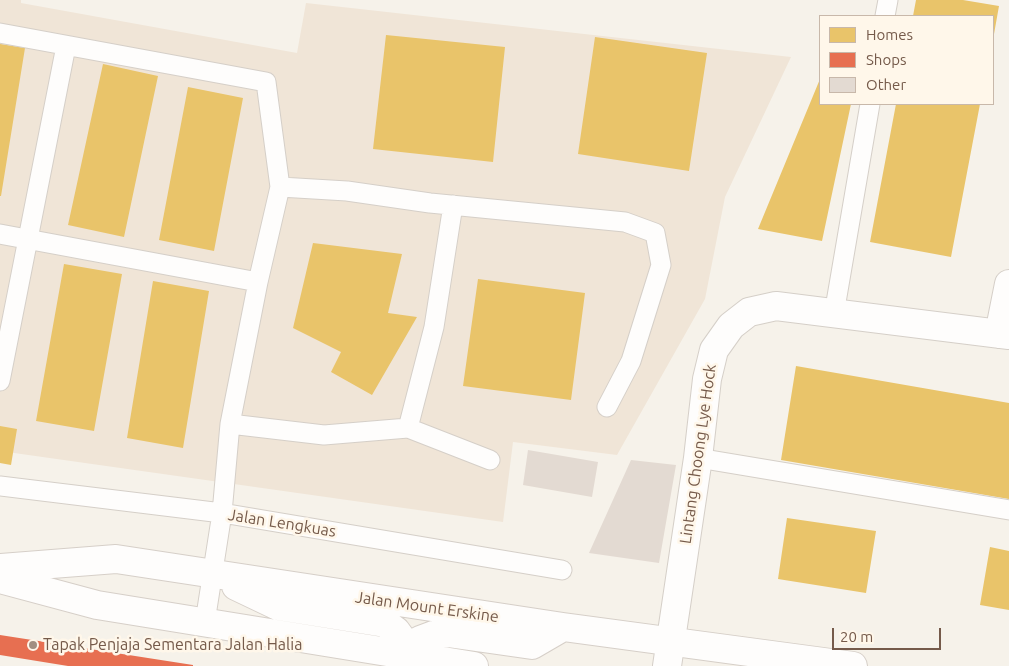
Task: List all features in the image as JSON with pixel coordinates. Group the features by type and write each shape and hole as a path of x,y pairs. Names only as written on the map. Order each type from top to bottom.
{"main road":[{"path":"1004,334 1009,284"},
{"name":"Lintang Choong Lye Hock","path":"669,654 698,458 707,379 714,350 731,326 749,312 776,306 1004,334"},
{"name":"Jalan Mount Erskine","path":"0,568 116,559 563,627 669,654 853,666"},
{"path":"212,575 278,606 385,623 396,631 404,642 405,661"},
{"path":"0,579 97,605 205,622 405,661 474,666"},
{"path":"405,661 420,640 436,634 448,633 532,645 563,627"}],"lane":[{"path":"886,15 888,0"},
{"path":"0,33 266,82 280,187 258,282 230,424 222,513 205,622"},
{"path":"0,381 66,46"},
{"path":"834,314 870,105"},
{"path":"280,187 347,192 430,203 625,222 655,234 661,265 631,361 607,407"},
{"path":"408,428 434,327 454,205"},
{"path":"0,234 258,282"},
{"path":"230,424 324,436 408,428 490,460"},
{"path":"698,458 1009,510"},
{"name":"Jalan Lengkuas","path":"0,486 222,513 562,570"}],"shaded area":[{"path":"0,0 21,0 21,3 297,53 306,3 791,57 725,197 705,299 617,455 513,442 503,522 0,451"}],"building: Homes":[{"path":"916,0 963,0 999,6 994,34 994,15 913,15"},
{"path":"386,35 505,47 493,162 373,149"},
{"path":"595,37 707,53 689,171 578,154"},
{"path":"0,44 25,48 1,196 0,196"},
{"path":"103,64 158,76 124,237 68,225"},
{"path":"819,81 819,105 851,105 822,241 758,229"},
{"path":"188,87 243,98 214,251 159,240"},
{"path":"896,105 980,105 951,257 870,242"},
{"path":"313,243 402,254 388,313 417,317 372,395 331,372 341,352 293,328"},
{"path":"64,264 122,274 94,431 36,421"},
{"path":"478,279 585,293 571,400 463,386"},
{"path":"153,281 209,291 183,448 127,438"},
{"path":"796,366 1009,403 1009,499 781,460"},
{"path":"0,426 17,429 11,465 0,463"},
{"path":"787,518 876,531 866,593 778,579"},
{"path":"990,547 1009,551 1009,610 980,605"}],"building: Shops":[{"name":"Tapak Penjaja Sementara Jalan Halia","path":"0,635 193,666 68,666 0,655"}],"building: Other":[{"path":"528,450 598,462 592,497 523,485"},
{"path":"631,460 676,465 659,563 589,553"}],"place":[{"name":"Tapak Penjaja Sementara Jalan Halia","path":"33,645"}]}
